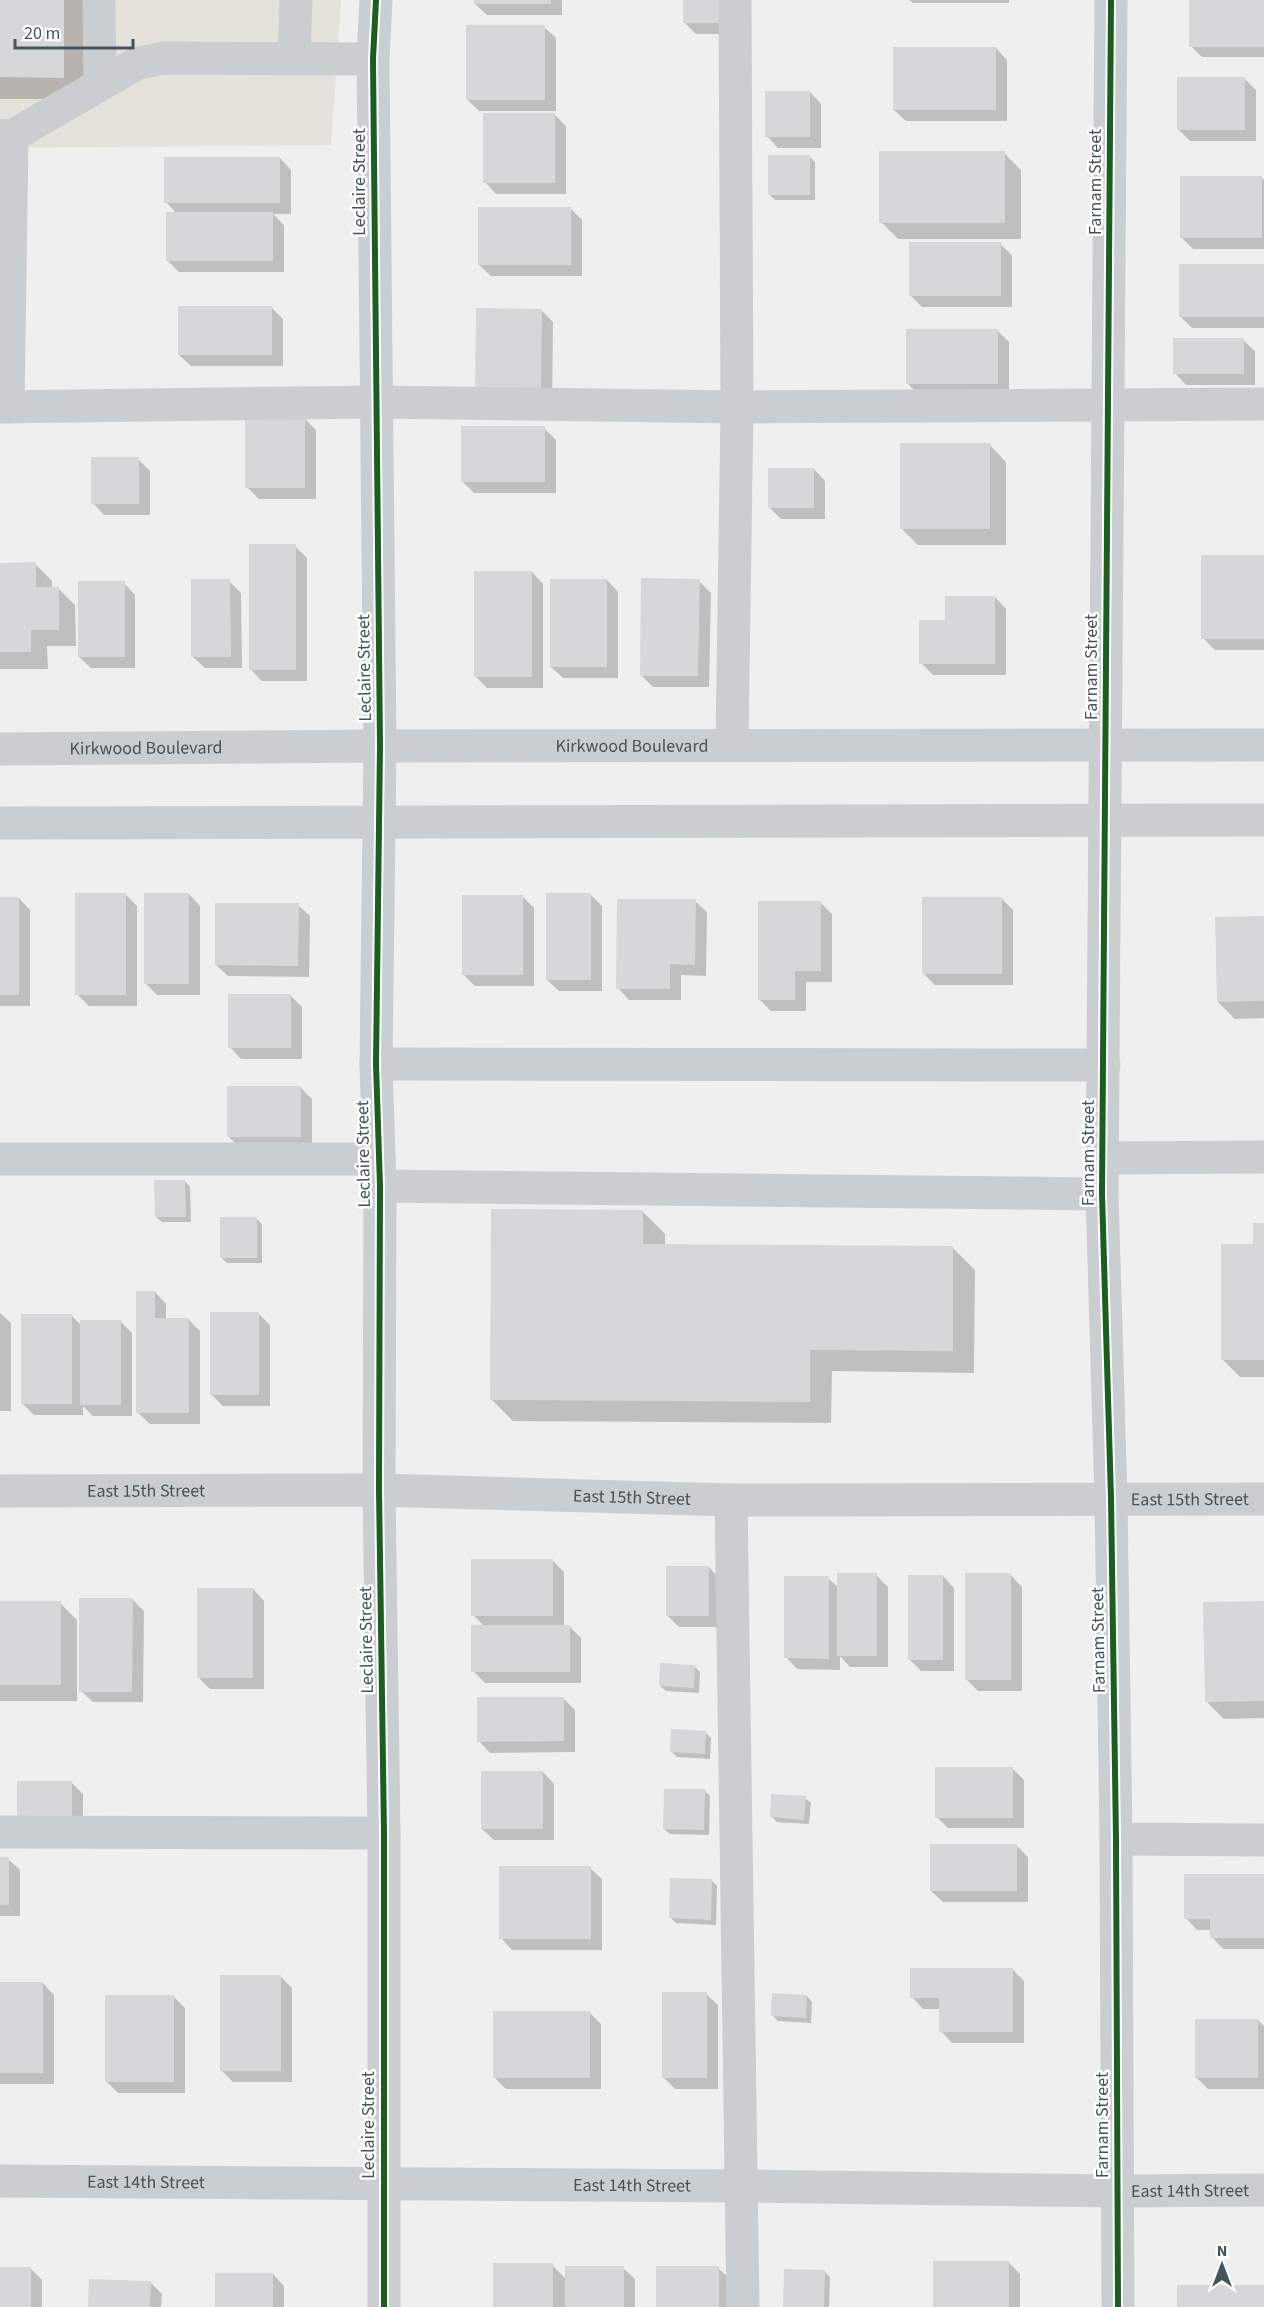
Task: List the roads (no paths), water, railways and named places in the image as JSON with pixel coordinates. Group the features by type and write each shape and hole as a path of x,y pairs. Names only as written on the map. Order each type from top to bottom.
{"street":[{"path":"99,0 100,84"},
{"path":"294,58 296,0"},
{"name":"Leclaire Street","path":"376,0 373,59 380,746 376,1064 379,1173 379,1490 384,1833 384,2307"},
{"path":"732,745 737,407 735,0"},
{"name":"Farnam Street","path":"1111,0 1102,1194 1111,1498 1116,1839 1118,2307"},
{"path":"373,59 163,58 136,64 6,136 4,407 375,402 737,407 1264,404"},
{"name":"Kirkwood Boulevard","path":"0,750 380,746 1264,745"},
{"path":"0,823 1264,820"},
{"path":"376,1064 1104,1065"},
{"path":"1103,1158 1264,1157"},
{"path":"0,1159 379,1173 1102,1194"},
{"name":"East 15th Street","path":"0,1491 379,1490 731,1500 1264,1498"},
{"path":"731,1500 743,2307"},
{"path":"0,1832 384,1833"},
{"path":"1116,1839 1264,1840"},
{"name":"East 14th Street","path":"0,2181 1117,2191 1264,2190"}]}
